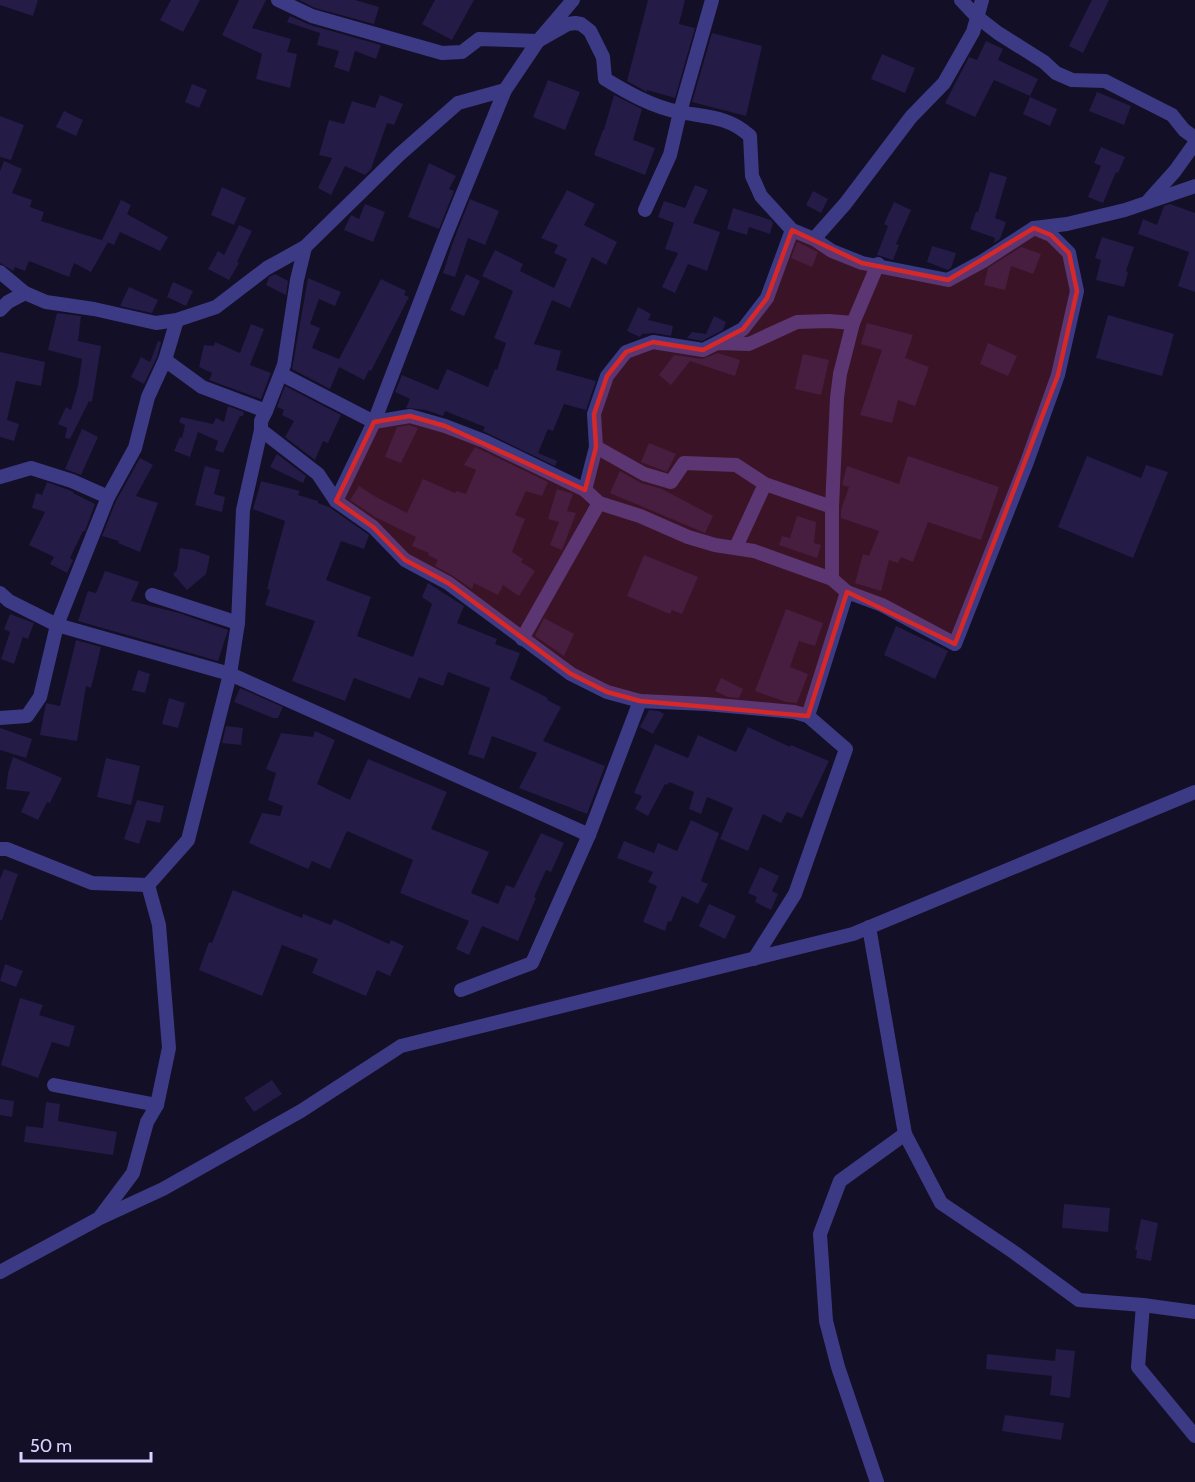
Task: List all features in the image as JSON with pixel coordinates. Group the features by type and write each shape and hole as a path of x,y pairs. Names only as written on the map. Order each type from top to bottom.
{"street":[{"path":"278,0 312,16 442,53 462,52 478,39 538,41 568,24 581,24 590,31 603,57 605,80 657,105 727,121 739,126 750,136 752,176 761,196 792,230 844,256 920,275 948,280 983,261 1034,228 1067,224 1125,210 1195,186"},
{"path":"336,501 374,422 445,237 505,90 538,41 573,0"},
{"path":"645,210 670,155 712,0"},
{"path":"961,0 976,16 1056,72 1072,80 1105,81 1172,115 1184,130 1195,138"},
{"path":"814,239 845,204 911,117 944,83 973,32 982,0"},
{"path":"0,272 25,293 46,302 94,309 156,323 177,320 216,307 267,268 305,247 399,155 458,103 505,90"},
{"path":"1147,201 1175,171 1195,143"},
{"path":"281,374 374,422 410,416 445,426 484,441 585,490 600,503 640,516 688,537 715,545 754,551 832,579 847,592 882,605 955,644 1027,462 1058,375 1077,291 1068,253 1051,235 1034,228"},
{"path":"585,490 596,447 594,414 607,376 626,352 654,342 703,350 743,329 766,298 792,230"},
{"path":"148,885 188,840 230,674 238,623 243,510 261,421 281,374 305,247"},
{"path":"832,579 832,507 840,374 853,323 878,264"},
{"path":"0,310 8,302 25,293"},
{"path":"0,718 27,716 40,698 57,625 108,497 135,448 148,398 165,360 177,320"},
{"path":"717,343 749,344 797,322 853,323"},
{"path":"165,360 202,387 266,411"},
{"path":"261,430 318,474 336,501 373,527 405,560 448,583 572,674 607,692 640,701 794,712 808,716 846,749 795,894 754,959"},
{"path":"596,447 644,474 671,482 684,463 736,465 765,484 832,507"},
{"path":"0,477 31,468 72,481 108,497"},
{"path":"736,548 765,484"},
{"path":"522,639 600,503"},
{"path":"808,716 847,592"},
{"path":"0,593 9,601 57,625 230,674 589,835"},
{"path":"152,595 238,623"},
{"path":"461,990 532,963 589,835 640,701"},
{"path":"0,1272 98,1219 163,1189 301,1111 400,1046 853,934 1195,792"},
{"path":"0,849 7,849 92,883 148,885"},
{"path":"98,1219 133,1173 147,1122 157,1105 169,1048 159,925 148,885"},
{"path":"869,927 905,1134 941,1203 1079,1300 1195,1312"},
{"path":"54,1085 157,1105"},
{"path":"877,1482 838,1367 826,1321 820,1234 840,1181 905,1134"},
{"path":"1143,1305 1138,1367 1195,1436"}],"highlighted area":[{"path":"1034,228 1051,235 1069,253 1077,291 1058,375 955,644 847,592 808,716 640,701 607,692 571,674 448,583 405,560 373,527 336,501 374,422 410,416 445,426 585,490 596,447 594,414 607,376 626,352 653,342 703,350 743,329 767,298 792,230 862,263 948,280"}],"building":[{"path":"0,0 38,0 33,16 0,5"},
{"path":"171,0 200,0 183,32 160,20"},
{"path":"239,0 266,0 252,28 291,39 287,52 297,54 290,88 256,79 262,54 222,35"},
{"path":"299,0 355,0 379,7 374,24 315,8"},
{"path":"435,0 474,0 452,40 422,24"},
{"path":"648,0 685,0 679,24 695,28 675,98 647,90 647,92 627,81"},
{"path":"1092,0 1109,0 1083,53 1069,46"},
{"path":"290,16 310,25 381,45 376,59 355,51 349,72 334,67 339,51 317,45 320,33 287,22"},
{"path":"712,33 762,46 746,116 692,102"},
{"path":"986,41 1003,49 998,60 1038,79 1030,96 994,80 975,117 945,103 969,57 977,60"},
{"path":"882,54 915,68 905,93 871,79"},
{"path":"548,80 580,92 565,130 533,117"},
{"path":"192,84 207,90 199,108 185,102"},
{"path":"1097,92 1131,106 1124,125 1089,111"},
{"path":"380,95 403,104 394,125 387,123 371,169 365,175 345,166 331,195 318,188 332,158 319,155 329,120 344,124 352,101 375,108"},
{"path":"614,95 642,109 633,140 655,148 645,175 594,155"},
{"path":"1030,97 1057,109 1050,126 1023,114"},
{"path":"64,111 83,120 76,136 56,127"},
{"path":"0,116 24,125 11,160 0,157"},
{"path":"1101,147 1125,157 1103,203 1088,197 1101,166 1094,163"},
{"path":"4,161 22,169 12,193 32,200 30,207 44,212 41,221 108,242 91,272 74,263 69,277 29,261 25,271 15,267 13,271 0,263 0,171"},
{"path":"429,163 456,176 449,189 454,191 439,229 408,217"},
{"path":"990,172 1007,177 995,218 1006,222 1000,239 994,243 995,238 970,229 976,212 978,212"},
{"path":"695,185 708,190 693,223 720,232 707,271 688,264 675,293 662,287 678,253 665,249 674,223 658,217 664,201 685,208"},
{"path":"222,187 246,198 234,225 211,215"},
{"path":"567,190 595,204 584,225 617,242 606,265 592,257 570,308 552,300 534,344 561,351 556,370 596,381 586,410 564,404 553,431 548,429 538,453 557,461 555,466 483,431 485,427 445,411 443,416 426,410 406,408 410,399 395,392 402,375 438,390 447,369 488,387 495,369 497,370 506,343 494,338 513,291 482,276 495,250 523,264 520,271 554,288 567,259 554,253 558,245 541,238"},
{"path":"813,191 828,199 821,213 806,205"},
{"path":"470,199 499,211 485,245 468,238 455,277 443,273"},
{"path":"121,200 131,205 127,214 168,237 160,251 120,232 114,245 102,240"},
{"path":"894,202 911,210 896,244 899,245 893,260 877,255 888,226 884,224"},
{"path":"365,204 385,212 373,242 344,230 351,215 359,219"},
{"path":"1170,204 1195,213 1195,292 1178,286 1189,252 1138,234 1143,219 1157,225 1164,206"},
{"path":"733,208 771,220 773,223 770,234 749,227 747,235 727,229"},
{"path":"239,225 252,231 237,262 239,263 229,280 208,269 218,251 224,255"},
{"path":"1102,237 1134,247 1126,271 1128,272 1124,287 1096,280 1101,260 1095,258"},
{"path":"797,242 818,252 812,267 791,258"},
{"path":"932,246 956,253 951,268 948,270 927,262"},
{"path":"1021,247 1041,254 1033,274 1011,266 1005,290 984,285 988,268"},
{"path":"275,274 288,281 286,295 266,285 269,277"},
{"path":"466,274 480,281 464,316 450,310"},
{"path":"308,278 341,292 335,306 319,299 310,324 320,328 312,348 339,359 381,279 406,291 404,295 409,297 371,371 369,370 364,380 339,367 330,389 292,369"},
{"path":"173,282 193,291 186,306 167,297"},
{"path":"129,287 158,300 152,313 120,306"},
{"path":"638,307 651,314 648,320 673,326 671,336 654,333 642,334 640,337 627,331"},
{"path":"57,313 81,316 78,341 101,346 92,402 89,401 70,439 65,438 67,428 58,424 66,407 71,410 82,359 48,350"},
{"path":"1108,315 1174,334 1162,376 1096,358"},
{"path":"714,316 726,322 723,330 702,341 687,338 692,332 706,334"},
{"path":"867,323 913,335 905,358 929,367 915,406 898,400 892,423 860,415 882,350 861,344"},
{"path":"251,324 264,329 250,365 271,373 261,399 209,380 212,373 199,367 204,345 214,346 215,342 240,353"},
{"path":"158,341 161,342 157,357 144,384 131,377 141,357 150,362"},
{"path":"988,343 1017,356 1008,376 980,364"},
{"path":"0,352 45,362 41,386 16,381 7,420 19,424 14,441 0,437"},
{"path":"718,353 740,360 735,376 690,361 671,385 659,375 674,355 702,359"},
{"path":"803,354 829,360 821,395 795,389"},
{"path":"285,386 341,415 328,443 323,441 315,460 285,437 294,421 282,415 284,410 277,407"},
{"path":"228,406 244,412 223,453 215,450 218,441 198,432 190,457 174,451 180,437 182,438 185,425 179,422 181,417 213,424 216,418 224,422"},
{"path":"409,425 418,428 401,463 385,457 397,427"},
{"path":"82,429 98,437 81,475 65,469"},
{"path":"649,443 676,454 667,472 641,462"},
{"path":"475,447 548,482 542,496 526,491 515,515 525,519 512,552 523,559 521,562 535,571 519,596 503,585 498,595 474,583 472,589 435,566 438,560 428,555 429,553 412,546 416,537 375,517 350,500 359,486 407,513 423,479 455,493 456,491 466,494 476,470 464,465"},
{"path":"277,454 306,476 303,483 270,467"},
{"path":"908,456 999,487 981,540 928,522 913,562 901,557 898,563 889,560 881,591 855,583 863,554 869,556 879,531 841,518 841,510 849,487 842,485 847,466 899,484"},
{"path":"1087,456 1141,478 1146,465 1168,472 1133,558 1058,527"},
{"path":"140,458 153,465 136,496 158,503 140,552 118,543 119,541 102,536 116,501"},
{"path":"205,466 220,470 214,494 225,497 222,512 195,505"},
{"path":"620,471 641,483 662,489 713,516 705,533 610,493"},
{"path":"261,481 300,491 298,495 329,507 369,535 364,549 341,541 326,580 371,597 357,636 413,657 432,604 422,597 428,583 464,606 457,623 497,639 495,644 520,653 510,679 561,707 543,741 605,766 587,814 519,788 537,753 492,736 484,759 468,754 490,688 448,672 443,686 419,677 410,699 354,678 345,701 292,681 315,621 265,605 285,521 253,509"},
{"path":"47,482 74,492 95,504 85,531 70,558 73,560 67,573 50,564 54,557 29,545 45,512 32,508 36,493 42,495"},
{"path":"557,489 573,494 567,511 576,513 562,550 550,545 559,522 548,519"},
{"path":"797,516 816,522 814,543 821,545 817,558 779,545 782,536 790,538"},
{"path":"180,548 210,556 206,574 187,590 173,574 177,570"},
{"path":"644,555 698,577 682,614 672,610 670,614 627,596"},
{"path":"105,571 139,582 131,601 179,613 228,630 218,661 78,621 88,591 96,593"},
{"path":"786,609 823,623 815,646 799,641 790,667 808,674 797,703 786,702 755,691"},
{"path":"10,614 34,623 28,639 23,637 14,664 1,659 10,632 4,629"},
{"path":"544,618 574,634 564,656 535,636"},
{"path":"896,626 948,651 935,679 884,655"},
{"path":"76,640 101,647 91,688 86,686 77,741 40,735 46,703 60,706"},
{"path":"138,670 150,674 145,693 132,690"},
{"path":"721,678 743,689 739,698 728,697 715,691"},
{"path":"240,688 283,707 278,718 234,702"},
{"path":"169,698 185,703 178,728 162,724"},
{"path":"649,710 664,714 653,734 640,727"},
{"path":"226,726 243,728 241,745 222,743"},
{"path":"748,727 790,747 791,745 829,761 802,818 787,812 781,823 763,814 748,851 720,839 733,808 707,797 701,814 689,809 694,792 669,782 668,785 665,784 648,816 635,809 642,796 634,793 655,744 688,758 698,735 736,752"},
{"path":"0,728 32,739 26,758 0,750"},
{"path":"315,731 335,740 317,784 350,800 368,759 447,792 431,829 489,852 471,893 498,904 506,885 514,888 541,833 564,843 551,872 546,870 518,941 482,926 469,955 456,949 469,921 400,893 413,860 347,831 330,869 312,861 308,869 249,843 262,813 280,816 283,806 268,800 276,773 266,769 281,733 313,737"},
{"path":"13,757 62,778 50,803 47,802 38,820 21,812 30,792 6,789"},
{"path":"106,758 140,766 131,805 97,797"},
{"path":"137,800 164,806 160,823 147,820 139,844 124,839"},
{"path":"691,820 719,833 701,881 708,884 698,904 682,896 665,931 643,922 657,886 648,882 653,872 617,858 624,841 654,853 658,843 677,851"},
{"path":"760,867 779,876 772,891 778,894 771,910 755,902 757,897 748,893"},
{"path":"4,869 18,874 2,920 0,920 0,879"},
{"path":"233,890 302,918 303,914 331,925 334,919 389,944 391,940 404,946 390,976 377,970 366,996 312,973 318,959 282,945 262,996 199,970"},
{"path":"709,904 736,916 725,939 699,926"},
{"path":"5,964 23,971 16,987 0,981"},
{"path":"20,998 43,1005 39,1015 75,1026 69,1047 52,1042 38,1078 1,1065"},
{"path":"272,1080 282,1094 254,1112 244,1098"},
{"path":"0,1099 14,1101 12,1117 0,1115"},
{"path":"46,1102 60,1104 58,1121 117,1132 113,1155 24,1142 26,1126 43,1128"},
{"path":"1064,1204 1110,1208 1108,1232 1062,1228"},
{"path":"1141,1219 1158,1223 1151,1261 1136,1258 1137,1250 1135,1250"},
{"path":"1056,1349 1075,1351 1070,1398 1050,1395 1052,1376 986,1369 987,1354 1055,1361"},
{"path":"1005,1415 1064,1423 1061,1440 1002,1431"}]}
